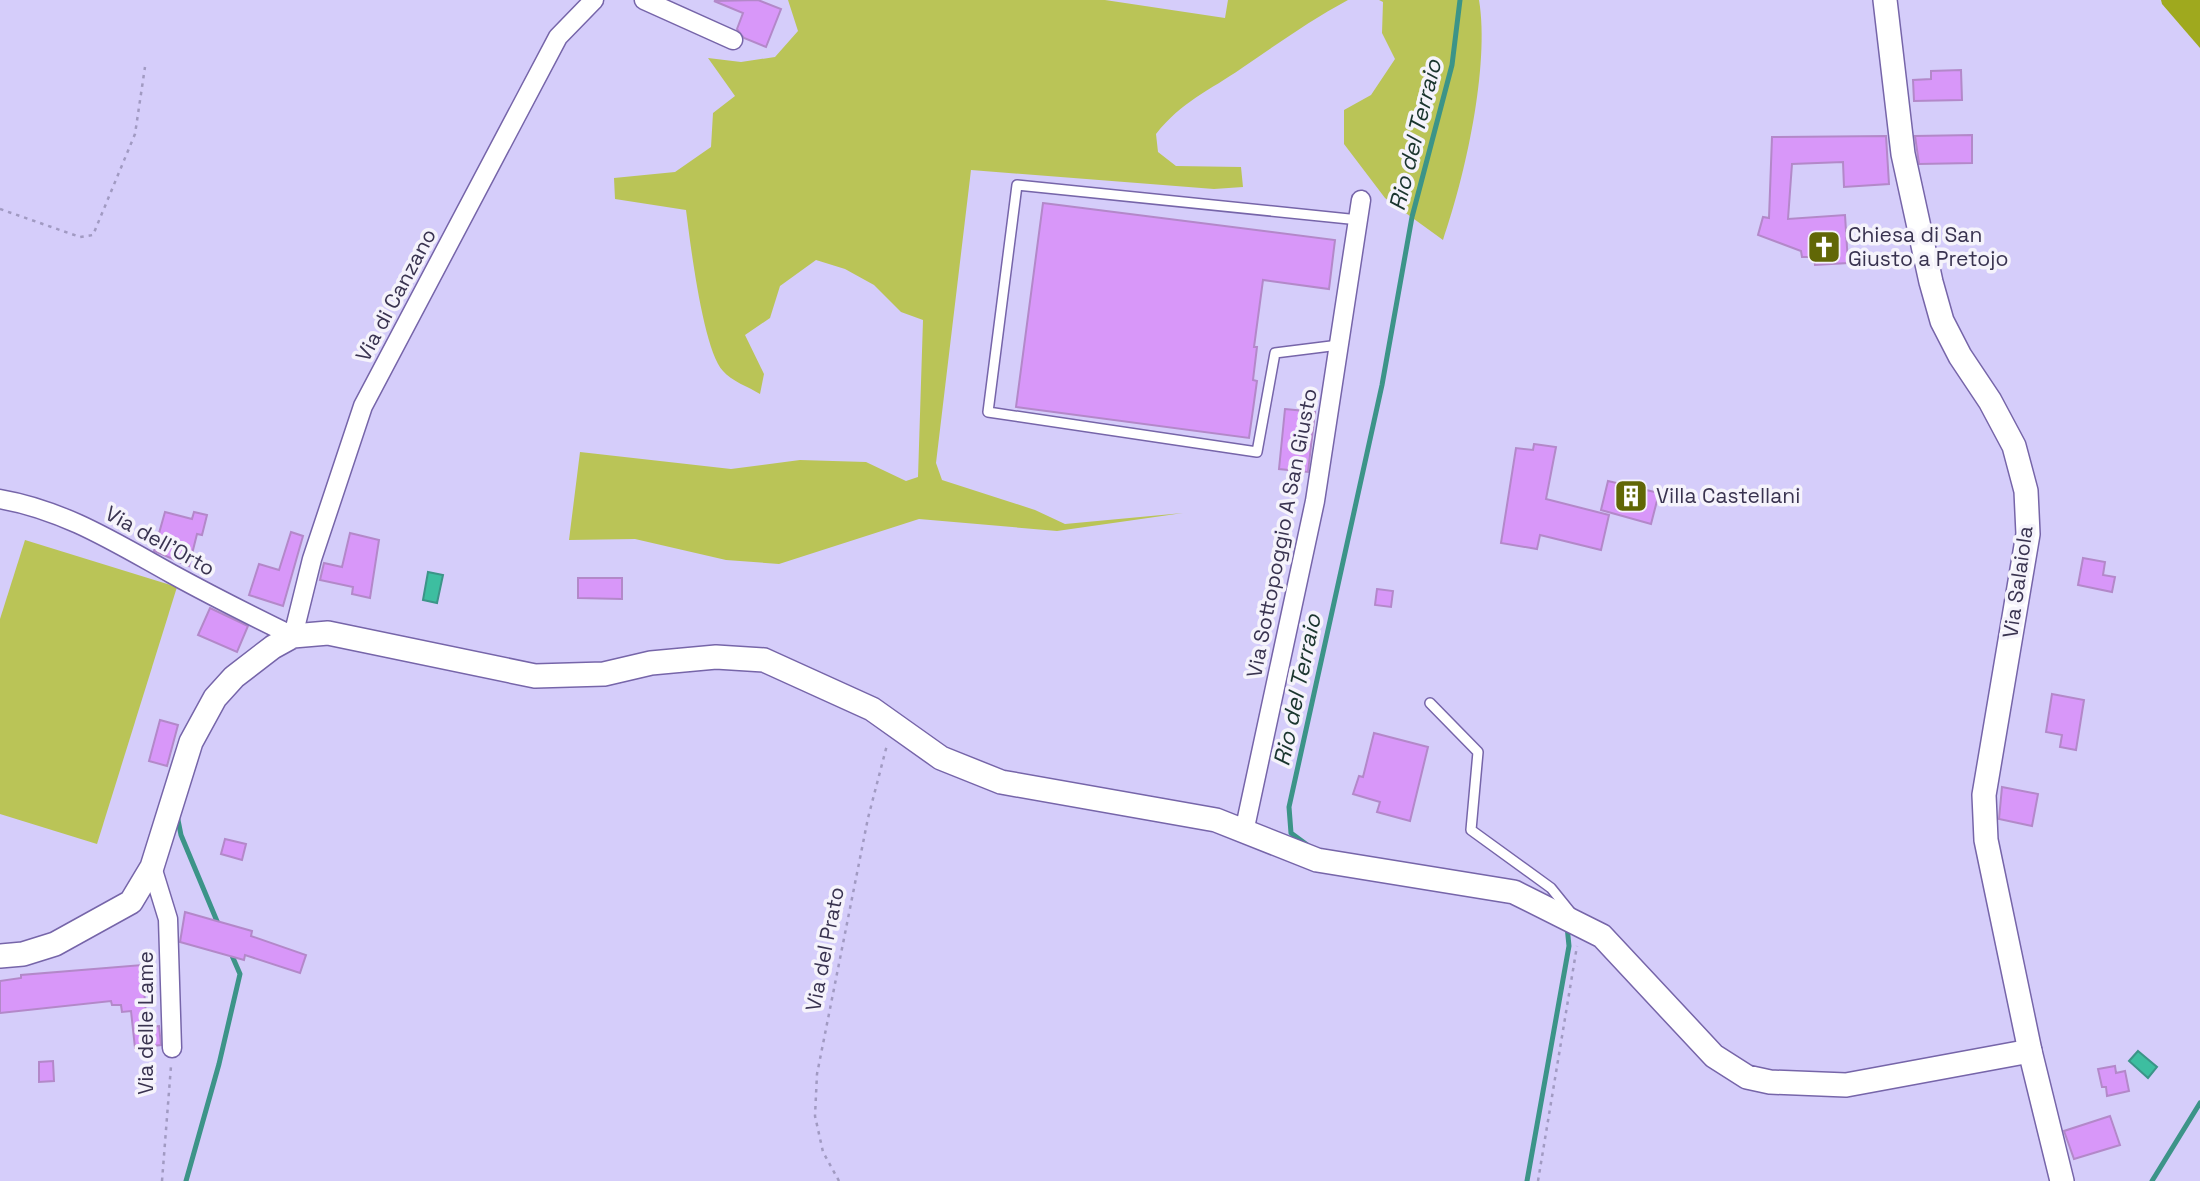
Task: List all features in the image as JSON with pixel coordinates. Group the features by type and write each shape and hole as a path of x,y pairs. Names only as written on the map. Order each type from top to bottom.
{"street":[{"name":"Via di Canzano","path":"293,636 312,559 363,406 558,37 594,0"},
{"path":"644,0 733,40"},
{"name":"Via Salaiola","path":"1885,0 1903,154 1942,321 2014,446 2026,491 2028,534 1984,795 1986,840 2030,1051 2062,1181"},
{"name":"Via Sottopoggio A San Giusto","path":"1244,832 1315,501 1362,200"},
{"name":"Via dell'Orto","path":"0,499 33,505 86,525 208,594 293,636"},
{"path":"0,956 23,954 55,944 131,902 152,867 191,742 215,698 254,660 293,636 328,633 545,677 604,674 650,663 716,657 764,660 894,722 941,758 1001,782 1216,820 1317,860 1514,892 1602,936 1714,1056 1747,1077 1796,1084 1846,1085 2030,1051"},
{"name":"Via delle Lame","path":"152,867 168,919 172,1048"}],"lane":[{"path":"1339,345 1275,353 1257,452 988,412 1017,185 1359,220"},
{"path":"1430,703 1478,752 1471,830 1551,888 1581,926"}],"path":[{"path":"0,209 80,237 93,235 135,134 145,67"},
{"name":"Via del Prato","path":"839,1179 822,1152 815,1116 817,1074 868,818 894,722"},
{"path":"1538,1181 1581,926"},
{"name":"Via delle Lame","path":"162,1181 172,1048"},
{"path":"839,1179 845,1181"}],"shaded area":[{"path":"788,0 1105,0 1225,18 1228,0 1348,0 1196,97 1156,134 1158,152 1176,166 1241,167 1243,187 1214,189 971,170 936,463 942,480 1035,510 1065,524 1183,513 1057,531 919,519 779,564 726,560 635,539 569,540 580,452 731,469 800,460 866,462 906,481 918,477 923,320 901,312 874,285 845,269 816,260 780,286 770,318 745,335 764,374 760,394 726,375 716,359 698,294 686,210 615,199 614,178 675,172 711,147 713,113 735,96 708,58 741,62 775,57 798,31"},
{"path":"1379,0 1479,0 1482,27 1478,88 1467,154 1443,240 1385,198 1344,144 1344,110 1371,95 1395,59 1382,33 1383,2"},
{"path":"2161,0 2200,0 2200,48 2162,4"},
{"path":"25,540 177,587 97,844 0,814 0,619"},
{"path":"428,572 443,575 437,603 423,600"},
{"path":"2138,1051 2157,1067 2148,1078 2129,1061"}],"building":[{"path":"758,0 781,9 766,47 744,38 737,29 743,13 714,1"},
{"path":"1961,70 1962,100 1914,101 1913,80 1931,79 1931,71"},
{"path":"1972,135 1972,163 1919,164 1915,136"},
{"path":"1886,136 1889,184 1844,187 1843,162 1792,164 1788,219 1845,215 1848,263 1815,265 1814,257 1802,257 1801,251 1758,235 1763,217 1769,218 1772,137"},
{"path":"1043,203 1335,240 1329,289 1263,280 1254,347 1257,347 1253,380 1257,381 1249,438 1016,407"},
{"path":"1285,409 1315,412 1308,472 1279,469"},
{"name":"Villa Castellani","path":"1534,444 1556,447 1546,499 1609,515 1601,550 1540,535 1537,549 1501,543 1516,448 1533,450"},
{"path":"1608,481 1659,493 1651,524 1601,510"},
{"path":"165,512 192,519 194,512 207,515 202,535 197,534 189,566 154,551"},
{"path":"291,532 303,536 283,606 249,595 259,564 279,570"},
{"path":"350,533 379,540 370,598 352,594 353,587 320,580 324,563 342,567"},
{"path":"2083,558 2105,562 2103,575 2115,577 2112,592 2078,585"},
{"path":"578,578 622,578 622,599 578,598"},
{"path":"1377,589 1393,591 1391,607 1375,605"},
{"path":"210,608 248,626 237,652 198,635"},
{"path":"2052,694 2084,700 2076,750 2060,747 2062,735 2046,732"},
{"path":"160,720 178,725 167,766 149,761"},
{"path":"1374,733 1428,747 1410,821 1377,812 1380,802 1353,794 1359,776 1363,777"},
{"path":"2002,787 2038,794 2032,826 1999,819"},
{"path":"225,839 246,844 242,860 221,854"},
{"path":"185,912 252,931 251,936 306,955 300,973 245,955 244,960 180,942"},
{"path":"142,965 147,1027 159,1026 161,1045 135,1048 131,1011 122,1012 121,1005 112,1005 111,1001 0,1013 0,981 21,978 21,975"},
{"path":"53,1061 54,1081 39,1082 39,1062"},
{"path":"2115,1066 2116,1073 2125,1071 2129,1091 2107,1096 2098,1069"},
{"path":"2110,1116 2120,1145 2074,1159 2064,1131"}],"waterway":[{"name":"Rio del Terraio","path":"1310,847 1291,833 1289,807 1382,385 1412,217 1452,65 1460,0"},
{"path":"177,815 181,835 219,926"},
{"name":"Rio del Terraio","path":"1527,1181 1569,946 1567,926"},
{"path":"186,1181 219,1064 240,974 230,951"},
{"path":"2152,1181 2200,1103"}],"place":[{"name":"Chiesa di San Giusto a Pretojo","path":"1824,247"},
{"name":"Villa Castellani","path":"1631,496"}]}
